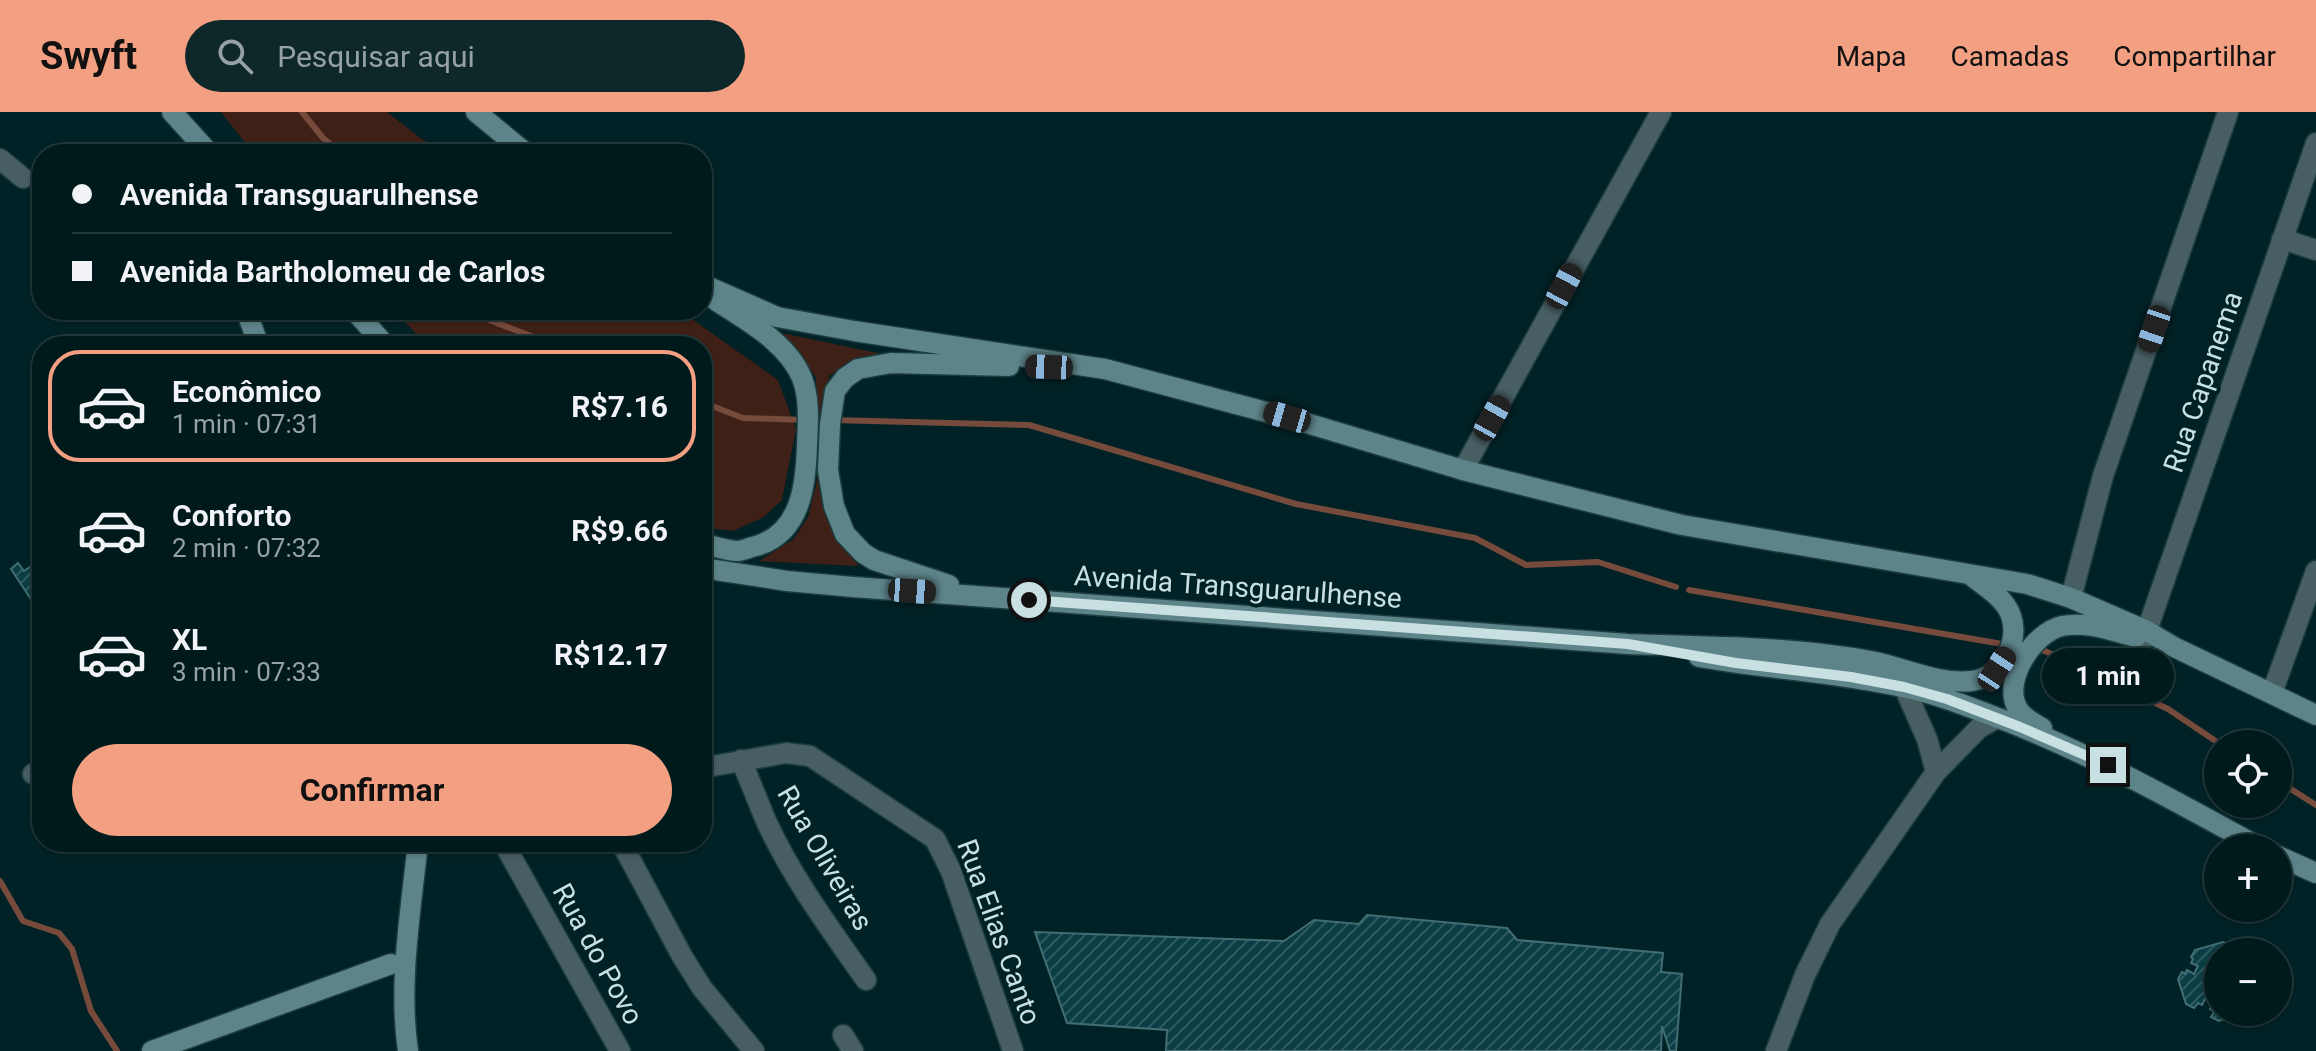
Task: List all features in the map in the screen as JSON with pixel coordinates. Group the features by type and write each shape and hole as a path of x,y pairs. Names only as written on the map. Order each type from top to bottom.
{"main road":[{"path":"172,112 201,144"},
{"path":"476,112 515,144"},
{"path":"491,112 500,132"},
{"path":"190,131 194,144"},
{"path":"712,288 777,317 1105,369 1271,413 1463,470 1682,525 2027,584 2071,598 2316,715"},
{"path":"712,298 774,342 791,360 803,379 808,407 806,479 792,520 779,534 762,544 738,551 712,545"},
{"path":"363,320 377,336"},
{"path":"1029,600 935,581 874,560 845,534 837,519 828,470 835,391 845,378 858,369 891,363 1105,369"},
{"name":"Avenida Transguarulhense","path":"712,569 814,583 1628,644"},
{"path":"1628,644 1811,653 1872,661 1934,677 1971,681 1984,678 1997,669 2011,647 2013,634 2012,617 2007,607 1971,575"},
{"path":"2072,748 2025,717 2014,699 2012,690 2015,677 2034,642 2060,626 2081,624 2146,635"},
{"path":"1628,644 1736,663 1851,677 1947,699 2072,748 2235,834"},
{"path":"408,1051 408,935 417,852"},
{"path":"2292,862 2316,873"},
{"path":"152,1051 391,964 408,935"},
{"path":"391,964 398,968 406,984"}],"street":[{"path":"1463,470 1661,112"},
{"path":"2071,598 2103,476 2228,112"},
{"name":"Rua Capanema","path":"2146,635 2316,143"},
{"path":"0,159 23,178"},
{"path":"2282,239 2316,250"},
{"path":"2272,693 2316,571"},
{"path":"1904,687 1927,739 1936,772"},
{"path":"1776,1051 1805,975 1830,924 1936,772 1979,728 1997,718"},
{"name":"Rua Elias Canto","path":"741,760 786,753 810,756 935,839 951,871 1013,1051"},
{"path":"712,766 741,760"},
{"name":"Rua Oliveiras","path":"741,760 785,857 866,980"},
{"name":"Rua do Povo","path":"509,852 620,1051"},
{"path":"626,852 702,988 754,1051"}],"shaded area":[{"path":"221,112 387,112 423,140 434,144 246,144"},
{"path":"403,320 693,320 778,380 796,429 782,500 764,517 733,531 712,528 712,336 418,336"},
{"path":"767,330 887,355 856,359 829,376 823,480 829,511 858,566 759,561 794,539 808,517 817,481 816,377 798,353"}],"building":[{"path":"18,563 24,571 32,566 32,601 11,569"},
{"path":"1367,915 1507,928 1517,940 1663,953 1661,972 1682,974 1676,1051 1670,1051 1662,1026 1661,1051 1166,1051 1167,1030 1067,1023 1035,932 1284,941 1314,920 1359,924"},
{"path":"2204,947 2204,1001 2194,1008 2186,1004 2178,979 2187,970 2194,974 2198,966 2191,963 2191,957 2195,950"}],"waterway":[{"path":"302,112 330,144"},
{"path":"489,320 531,336"},
{"path":"712,406 743,418 805,420"},
{"path":"832,420 1029,425 1296,504 1475,538 1526,565 1598,562 1676,587"},
{"path":"1689,590 2008,645"},
{"path":"2035,649 2168,709 2204,733"},
{"path":"2292,790 2316,805"},
{"path":"0,881 23,921 59,933 72,949 91,1011 117,1051"}],"route":[{"path":"1029,600 1628,644 1736,663 1851,677 1947,699 2108,765"}]}
